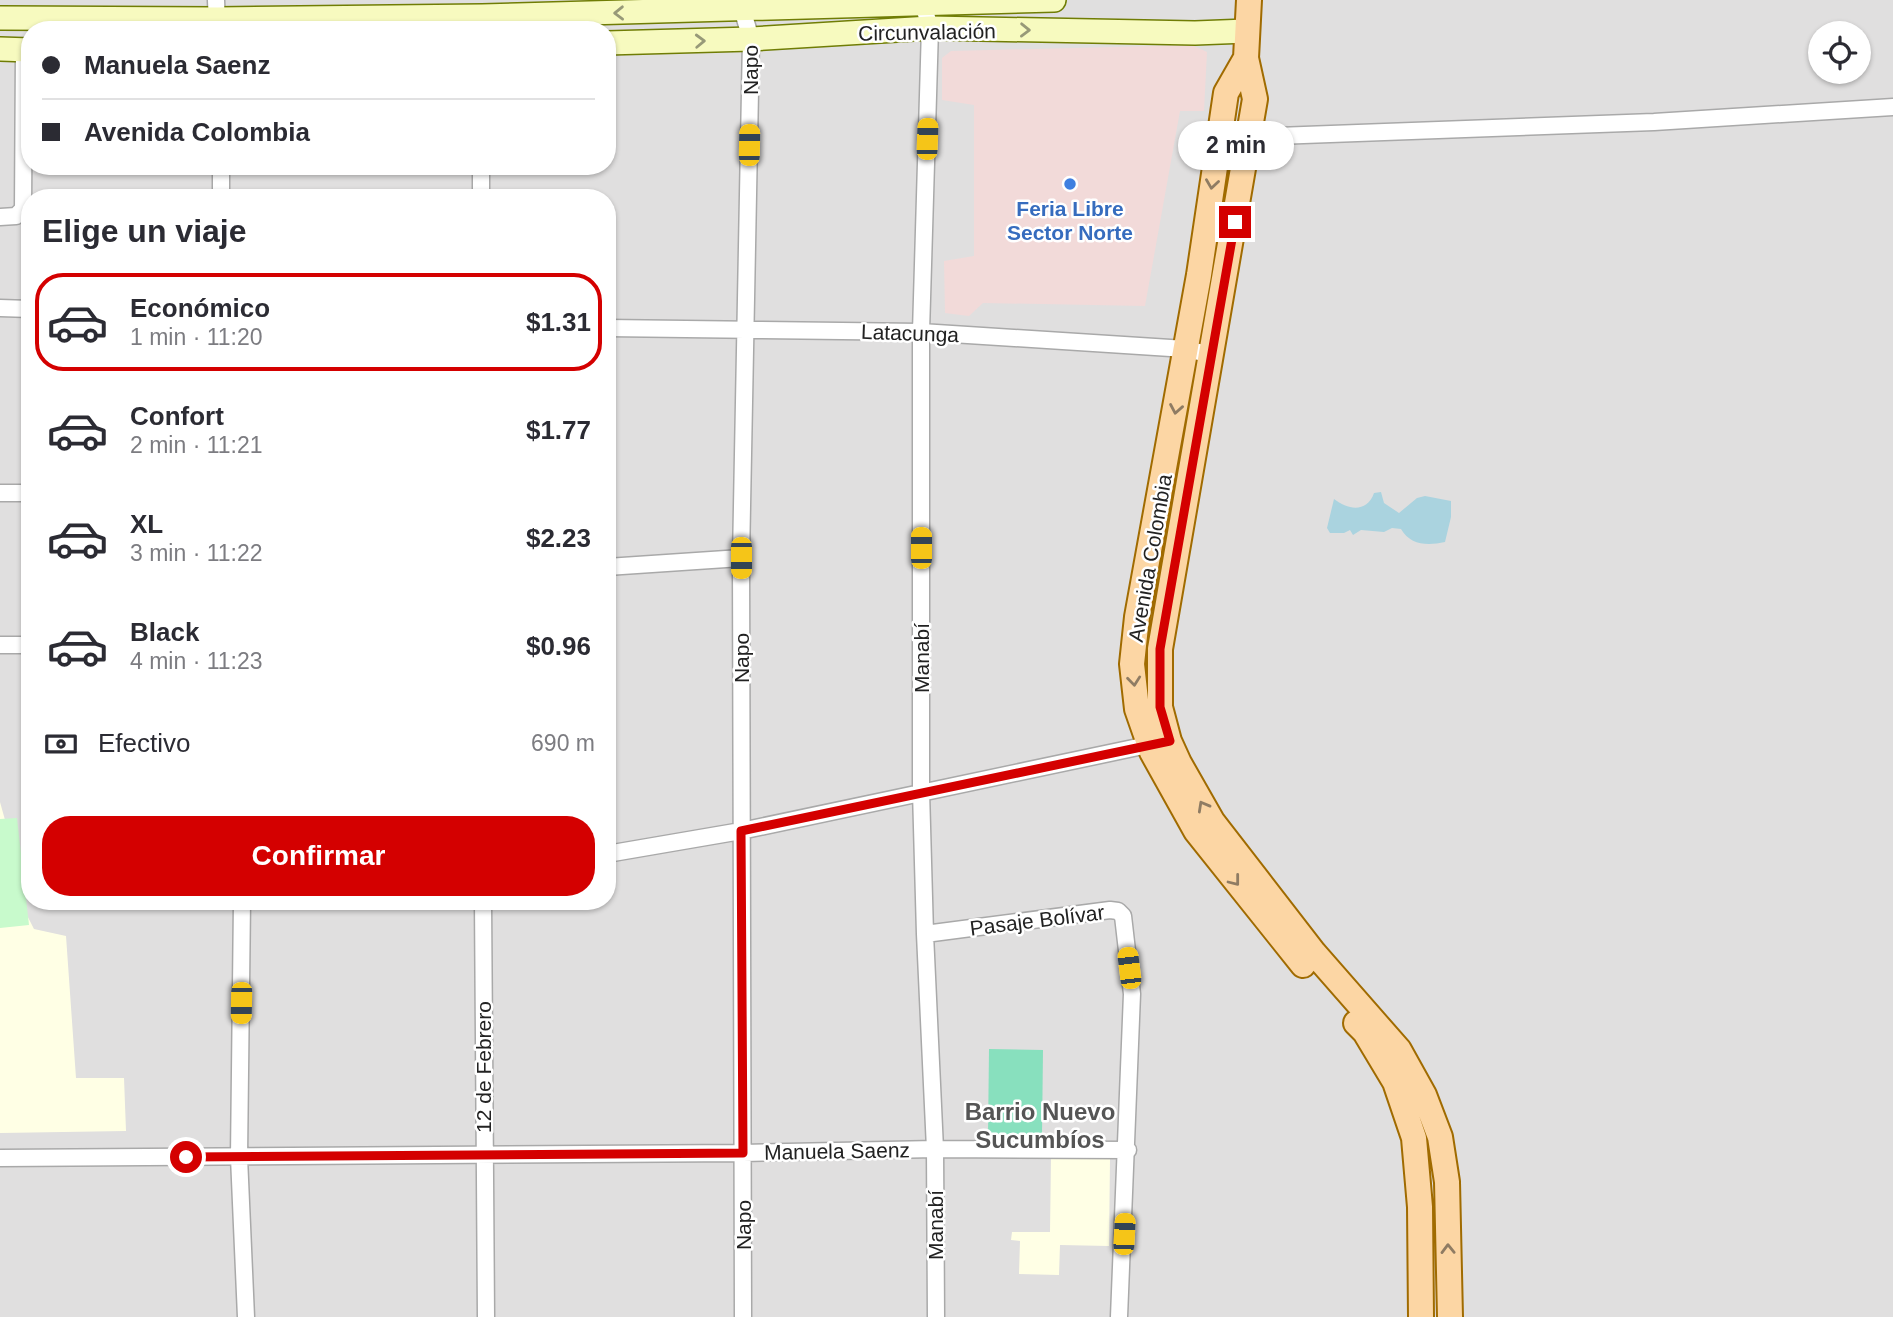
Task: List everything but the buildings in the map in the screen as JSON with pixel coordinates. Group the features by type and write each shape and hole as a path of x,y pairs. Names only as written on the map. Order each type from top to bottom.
{"main road":[{"name":"Circunvalación","path":"511,21 741,5 1054,0"},
{"name":"Avenida Colombia","path":"1249,0 1246,58 1255,99 1160,649 1159,742 1196,831 1282,940 1364,1031 1395,1082 1413,1138 1420,1207 1421,1317"},
{"name":"Circunvalación","path":"0,18 30,9 406,21"},
{"name":"Circunvalación","path":"616,43 751,39 930,28 1195,33 1247,31"},
{"path":"0,49 21,50"},
{"name":"Avenida Colombia","path":"1246,58 1226,93 1186,349 1137,617 1132,664 1137,709 1159,742 1179,763 1212,821 1314,953 1399,1050 1424,1095 1440,1137 1447,1182 1450,1317"}],"street":[{"name":"Manabí","path":"922,2 930,28 921,332 922,791 925,934 935,1149 936,1317"},
{"name":"Napo","path":"741,5 751,39 741,558 743,1317"},
{"path":"1219,136 1654,122 1893,107"},
{"path":"0,217 16,216 21,211"},
{"path":"0,308 21,309"},
{"name":"Latacunga","path":"616,328 921,332 1186,349 1212,355"},
{"path":"0,494 21,493"},
{"path":"616,567 741,558"},
{"path":"0,645 21,645"},
{"path":"616,852 741,831 1159,742"},
{"path":"242,910 239,1157 246,1317"},
{"name":"12 de Febrero","path":"483,910 486,1317"},
{"name":"Pasaje Bolívar","path":"925,934 1110,910 1118,911 1123,916 1132,994 1128,1150 1119,1317"},
{"name":"Manuela Saenz","path":"0,1158 743,1153 935,1149 1128,1150"}],"shaded area":[{"path":"0,0 1893,0 1893,1317 0,1317"},
{"name":"Feria Libre Sector Norte","path":"1192,45 1207,52 1204,111 1180,111 1145,306 983,303 969,316 945,313 944,261 974,256 974,105 942,100 942,58 951,51"},
{"path":"0,802 19,870 13,888 21,904 21,910 24,910 34,929 66,936 76,1078 124,1078 126,1131 0,1133"},
{"path":"1051,1157 1110,1159 1109,1246 1060,1245 1059,1275 1019,1274 1020,1241 1011,1240 1012,1232 1050,1232"}],"green space":[{"path":"17,818 21,854 21,910 27,910 29,925 0,928 0,819"},
{"path":"989,1049 1043,1050 1042,1135 988,1134"}],"water":[{"path":"1381,492 1384,503 1399,513 1417,498 1425,496 1451,501 1451,517 1445,542 1420,543 1409,538 1401,529 1392,528 1384,532 1361,530 1353,535 1350,530 1330,533 1327,528 1334,499 1345,506 1357,508 1367,504 1374,493"}],"place":[{"name":"Feria Libre Sector Norte","path":"1070,184"}],"district":[{"name":"Barrio Nuevo Sucumbíos","path":"1040,1125"}],"route":[{"path":"186,1157 743,1153 741,831 1170,741 1160,707 1160,649 1235,222"}]}
